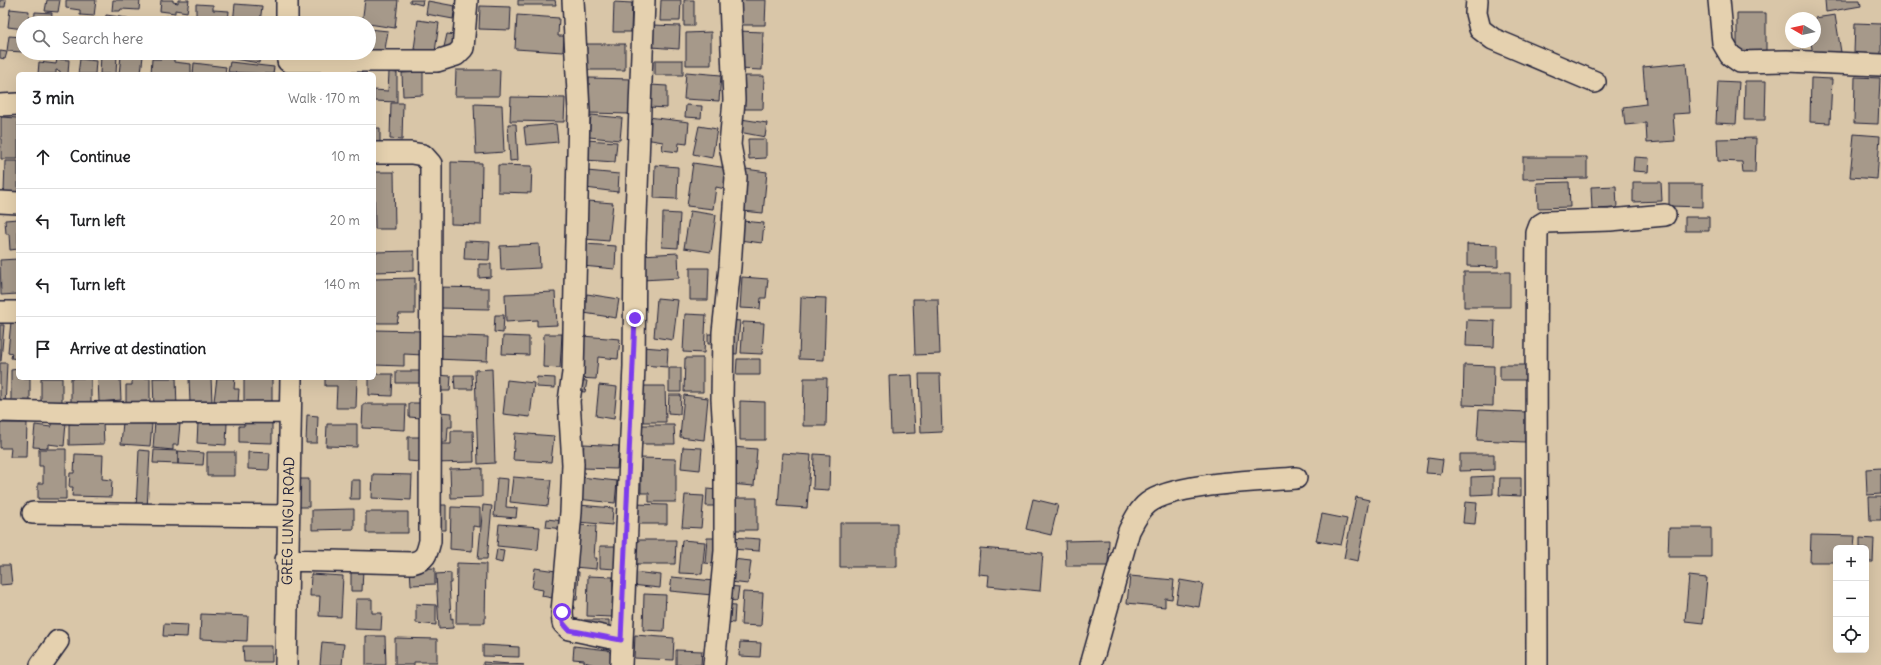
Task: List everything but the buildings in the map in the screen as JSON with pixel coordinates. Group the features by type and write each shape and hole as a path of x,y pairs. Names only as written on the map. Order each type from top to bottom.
{"street":[{"path":"287,0 287,16"},
{"path":"288,63 437,61 456,55 463,48 467,0"},
{"path":"573,0 579,111 573,373 569,401 573,464 571,512 562,612 563,623 569,630 621,640"},
{"path":"621,665 634,366 635,234 644,0"},
{"path":"714,665 725,551 725,448 722,399 723,332 736,177 730,145 734,100 730,0"},
{"path":"1477,0 1476,13 1480,29 1493,39 1595,82"},
{"path":"1719,0 1723,43 1730,55 1740,62 1788,61 1881,65"},
{"path":"0,104 16,104"},
{"path":"286,560 412,563 421,561 426,555 430,541 431,164 423,155 412,152 376,153"},
{"path":"0,202 16,203"},
{"path":"1536,665 1537,472 1535,362 1537,233 1540,225 1545,222 1610,220 1665,215"},
{"path":"0,312 16,312"},
{"name":"GREG LUNGU ROAD","path":"286,665 286,560 291,380"},
{"path":"0,411 80,413 290,412"},
{"path":"1091,665 1128,531 1137,516 1148,503 1172,492 1210,486 1296,478"},
{"path":"33,513 288,516"},
{"path":"41,665 58,640"}],"route":[{"path":"562,612 563,623 569,630 621,640 635,318"}]}
